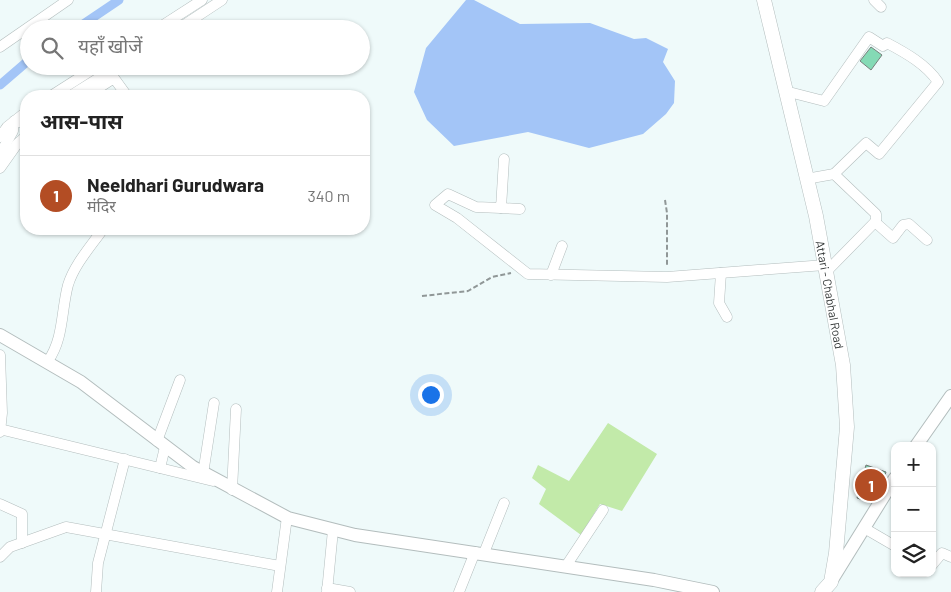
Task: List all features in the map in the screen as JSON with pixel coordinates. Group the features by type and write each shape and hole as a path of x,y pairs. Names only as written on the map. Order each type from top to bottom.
{"main road":[{"name":"Attari - Chabhal Road","path":"764,0 826,268 843,365 847,427 837,543 827,589"}],"street":[{"path":"39,20 68,0"},
{"path":"171,20 202,0"},
{"path":"192,20 222,0"},
{"path":"0,47 20,33"},
{"path":"785,91 824,101 868,37 883,46 887,43 902,51 930,70 938,82 878,154 866,143 834,174 806,179"},
{"path":"60,90 84,75"},
{"path":"80,90 104,75"},
{"path":"95,90 114,78 123,90"},
{"path":"0,137 20,116"},
{"path":"14,121 20,122"},
{"path":"0,154 13,131 14,121"},
{"path":"0,168 20,141"},
{"path":"501,208 504,159"},
{"path":"520,208 476,206 448,194 435,205 457,218 528,274 667,277 826,268 875,222 876,214 834,174"},
{"path":"875,222 893,238 903,224 909,224 927,240"},
{"path":"48,361 55,351 62,328 68,284 74,270 99,235"},
{"path":"551,275 562,246"},
{"path":"721,273 719,303 727,317"},
{"path":"0,335 28,352 48,361 96,393 203,474 287,517 334,530 654,580 713,592"},
{"path":"0,355 0,430 217,482"},
{"path":"160,468 161,444 180,380"},
{"path":"919,442 951,396"},
{"path":"203,474 214,403"},
{"path":"232,490 236,409"},
{"path":"96,592 98,563 125,459"},
{"path":"827,589 853,542 891,484"},
{"path":"459,592 504,503"},
{"path":"0,504 22,514 22,543"},
{"path":"566,566 603,510"},
{"path":"277,592 287,517"},
{"path":"0,556 10,547 59,528 105,533 280,566"},
{"path":"864,528 891,544"},
{"path":"334,530 327,590 350,592"},
{"path":"936,561 942,553 951,557"}],"path":[{"path":"665,200 667,213 667,277"},
{"path":"422,296 468,291 492,277 511,273 528,274"}],"green space":[{"path":"608,423 657,454 622,511 600,504 581,535 539,504 546,489 532,478 538,465 569,481"}],"water":[{"path":"466,0 474,0 520,24 590,23 634,39 646,38 668,49 663,62 675,81 674,103 666,114 643,134 589,148 528,132 454,146 427,120 414,92 426,48"}],"building":[{"path":"871,47 882,55 871,70 860,61"},
{"path":"866,465 886,472 882,483 870,502 857,498"}],"waterway":[{"path":"89,20 119,0"},
{"path":"0,85 20,68"}],"place":[{"name":"Neeldhari Gurudwara","path":"871,485"}]}
